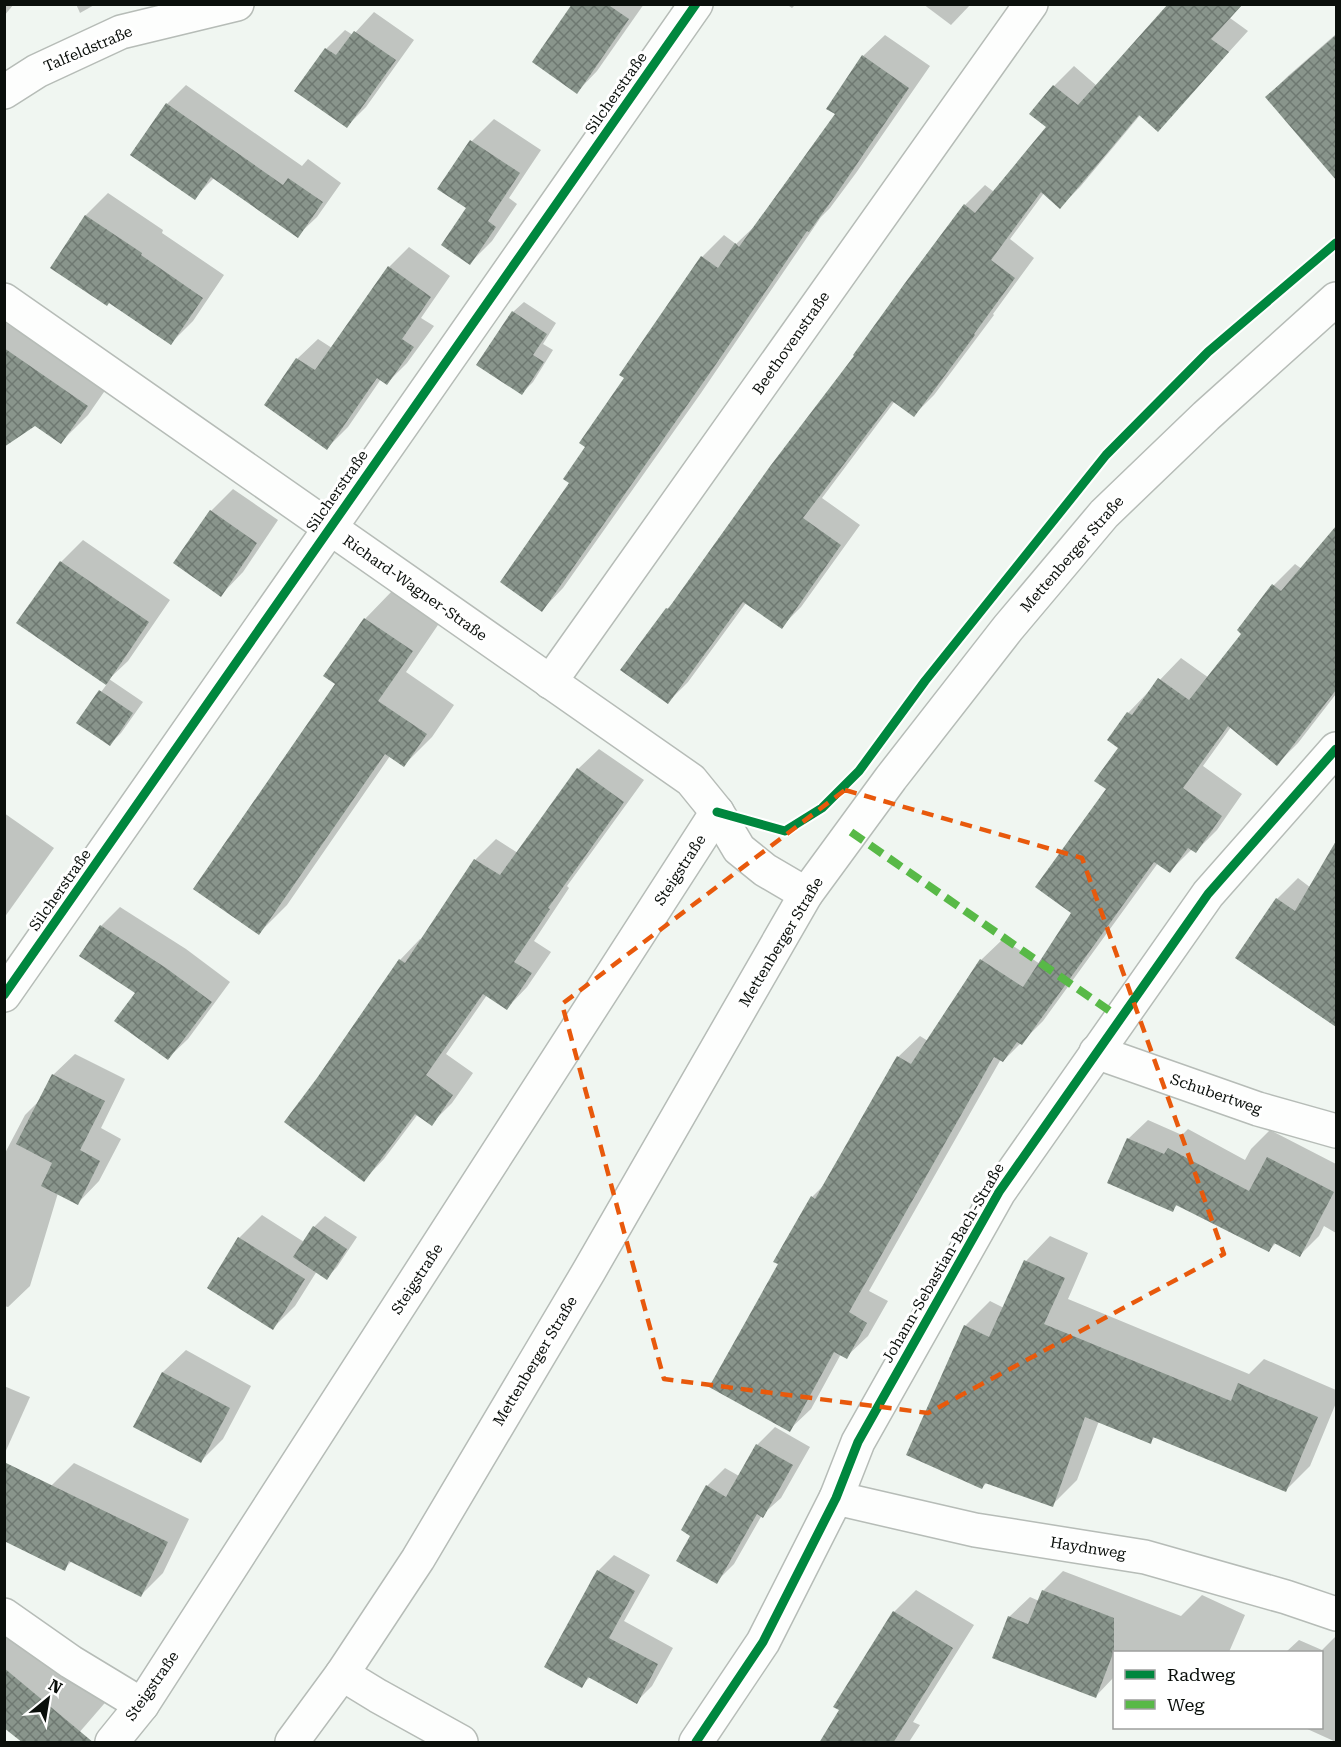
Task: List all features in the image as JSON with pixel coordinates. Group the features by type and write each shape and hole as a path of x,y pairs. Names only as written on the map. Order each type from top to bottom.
{"street":[{"name":"Silcherstraße","path":"4,995 696,4"},
{"name":"Beethovenstraße","path":"550,682 1031,4"},
{"name":"Talfeldstraße","path":"4,92 37,71 121,32 220,6"},
{"name":"Mettenberger Straße","path":"292,1743 342,1674 418,1559 601,1250 807,894 891,778 1001,638 1104,514 1206,416 1336,299"},
{"name":"Richard-Wagner-Straße","path":"4,300 691,780 717,812 739,849 765,870 807,894"},
{"name":"Johann-Sebastian-Bach-Straße","path":"696,1743 763,1642 836,1498 858,1442 999,1192 1208,894 1336,749"},
{"name":"Steigstraße","path":"112,1743 142,1705 717,812"},
{"name":"Schubertweg","path":"1096,1052 1258,1109 1336,1131"},
{"name":"Haydnweg","path":"836,1498 975,1530 1145,1557 1286,1597 1336,1614"},
{"path":"4,1615 71,1662 142,1705"},
{"path":"342,1674 461,1743"}],"highlighted area":[{"path":"845,790 1082,858 1224,1254 928,1413 664,1379 562,1004"}],"building":[{"path":"572,4 607,4 629,19 577,94 532,62"},
{"path":"1168,4 1243,4 1211,39 1229,52 1158,132 1139,115 1060,209 1041,192 991,260 1015,278 975,335 914,417 892,401 803,518 841,545 782,629 743,602 668,704 620,670 666,608 668,609 771,465 854,356 964,204 975,213 1046,127 1029,114 1053,85 1078,105"},
{"path":"354,31 396,60 347,128 294,91 325,48 336,55"},
{"path":"1336,35 1336,180 1265,97"},
{"path":"862,55 909,88 542,612 500,582 569,483 563,479 585,447 579,443 624,378 619,375 701,256 718,268 735,243 739,247 835,114 826,109"},
{"path":"166,103 283,185 288,178 323,202 298,238 211,177 195,200 130,155"},
{"path":"470,140 520,173 488,221 496,227 470,265 441,245 466,208 437,189"},
{"path":"85,215 203,298 171,345 109,303 107,306 50,268"},
{"path":"388,266 431,297 402,339 414,347 387,385 377,378 327,450 264,405 296,358 315,370"},
{"path":"512,311 547,334 533,355 544,362 522,395 476,365"},
{"path":"4,348 88,406 61,444 35,426 4,447"},
{"path":"210,510 257,543 221,597 173,563"},
{"path":"1336,526 1336,690 1277,766 1228,726 1183,788 1222,816 1196,853 1188,848 1170,873 1154,862 1022,1045 1017,1042 1003,1062 994,1057 849,1312 867,1323 847,1359 834,1352 790,1432 709,1387 778,1264 773,1262 811,1196 815,1199 897,1056 911,1064 980,959 1023,987 1071,913 1035,887 1106,789 1094,781 1118,748 1107,740 1127,712 1132,715 1158,678 1189,700 1241,634 1237,630 1272,584 1281,591"},
{"path":"60,561 149,622 106,685 16,623"},
{"path":"364,618 413,651 378,701 427,734 404,767 385,754 259,935 193,889 335,684 323,676"},
{"path":"99,690 133,713 110,746 76,723"},
{"path":"577,768 624,802 548,908 550,909 514,962 532,973 507,1010 483,994 426,1075 453,1095 432,1126 415,1114 364,1182 284,1122 399,959 405,963 474,859 500,875"},
{"path":"1336,841 1336,1027 1235,958 1276,898 1295,911"},
{"path":"100,925 166,968 212,1002 168,1060 114,1021 135,993 79,956"},
{"path":"52,1074 105,1101 80,1150 100,1161 78,1205 41,1186 52,1163 16,1144"},
{"path":"1127,1138 1164,1154 1168,1148 1249,1191 1267,1157 1334,1192 1300,1257 1274,1243 1269,1252 1176,1205 1173,1212 1107,1183"},
{"path":"313,1226 347,1249 327,1280 293,1257"},
{"path":"238,1237 305,1279 273,1330 207,1288"},
{"path":"1024,1260 1065,1278 1044,1324 1231,1401 1238,1383 1318,1417 1286,1492 1153,1437 1151,1444 1085,1417 1053,1507 985,1483 982,1489 906,1455 964,1325 989,1337"},
{"path":"162,1372 230,1408 201,1463 133,1427"},
{"path":"756,1444 793,1465 763,1518 757,1514 717,1584 676,1561 690,1536 681,1530 706,1485 726,1497"},
{"path":"4,1462 168,1542 141,1597 69,1561 65,1571 4,1541"},
{"path":"597,1570 635,1591 609,1638 658,1664 637,1704 588,1677 582,1688 544,1667"},
{"path":"1042,1590 1114,1618 1114,1651 1096,1698 992,1658 1008,1616 1028,1624"},
{"path":"893,1611 953,1648 893,1743 819,1743 839,1710 833,1707"},
{"path":"4,1668 94,1743 23,1743 4,1728"}],"marked path":[{"path":"851,832 1120,1018"}],"cycle path":[{"path":"4,995 696,4"},
{"path":"717,812 785,831 822,808 859,771 925,681 1106,455 1208,352 1336,243"},
{"path":"696,1742 763,1642 836,1498 858,1442 999,1192 1208,894 1336,749"}]}
